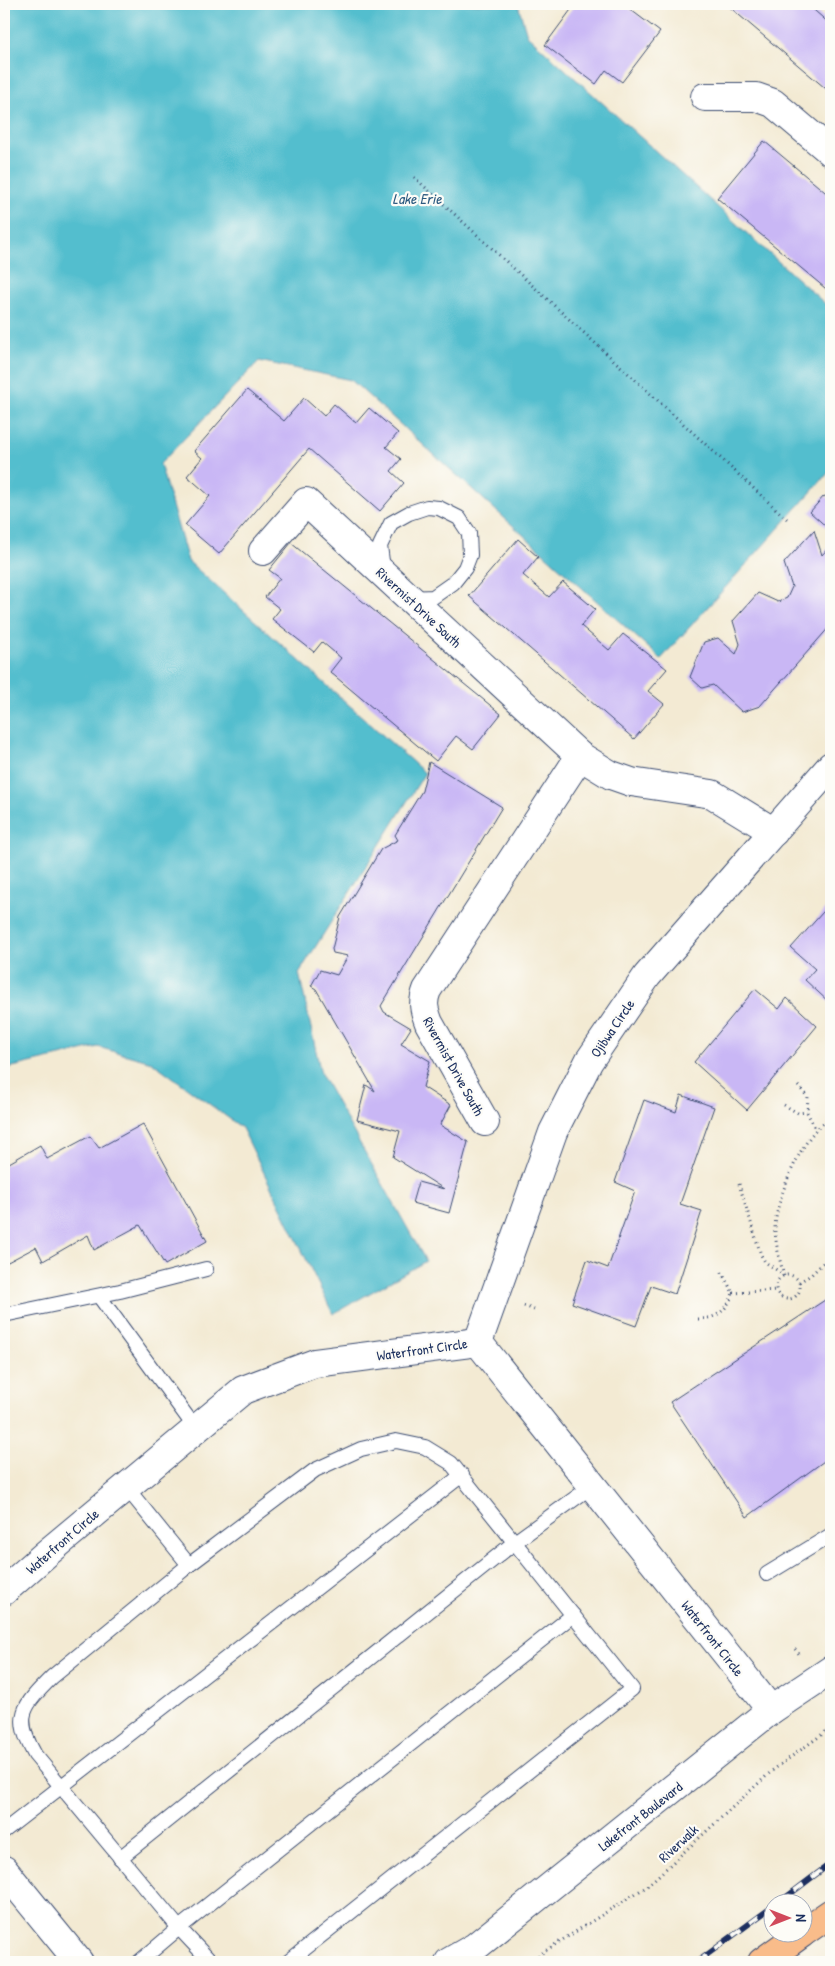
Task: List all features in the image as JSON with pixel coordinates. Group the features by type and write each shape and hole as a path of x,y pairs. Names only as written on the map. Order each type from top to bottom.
{"highway":[{"path":"812,1926 831,1913"},
{"path":"762,1962 787,1944"}],"street":[{"path":"706,97 756,97 773,103 831,152"},
{"name":"Rivermist Drive South","path":"263,552 306,502 580,756 612,775 631,782 712,794 774,832"},
{"name":"Rivermist Drive South","path":"485,1122 429,1023 424,1011 423,1001 427,990 580,756"},
{"name":"Ojibwa Circle","path":"478,1342 553,1132 588,1061 647,976 831,766"},
{"name":"Waterfront Circle","path":"7,1583 243,1390 316,1363 478,1342 771,1710"},
{"name":"Lakefront Boulevard","path":"449,1962 475,1947 771,1710 831,1670"},
{"path":"4,1870 79,1962"}],"lane":[{"path":"384,575 380,546 391,523 409,513 427,507 439,508 459,518 469,533 470,555 465,568 452,583 433,597 410,598"},
{"path":"4,1315 99,1296 206,1269"},
{"path":"99,1296 196,1429"},
{"path":"211,1962 179,1928 34,1755 24,1736 22,1716 32,1697 52,1677 189,1566 316,1470 361,1449 396,1441 425,1446 451,1463 462,1475 632,1688 288,1962"},
{"path":"4,1831 462,1475"},
{"path":"120,1858 515,1542 592,1486"},
{"path":"126,1487 189,1566"},
{"path":"767,1574 831,1535"},
{"path":"139,1962 179,1928 573,1615"}],"path":[{"path":"414,177 787,519"},
{"path":"798,1086 808,1097 807,1112 816,1130"},
{"path":"784,1105 798,1113 807,1112"},
{"path":"784,1276 776,1244 775,1228 780,1200 798,1156 816,1130 831,1116"},
{"path":"738,1184 765,1262 784,1276 794,1277 799,1282 800,1292 792,1299 782,1298 776,1290"},
{"path":"799,1282 811,1275 831,1255"},
{"path":"721,1271 734,1294"},
{"path":"776,1290 779,1280 784,1276"},
{"path":"734,1294 776,1290"},
{"path":"698,1319 718,1316 726,1309 734,1294"},
{"path":"524,1306 534,1310"},
{"name":"Riverwalk","path":"530,1962 646,1887 773,1770 831,1728"}],"water":[{"name":"Lake Erie","path":"4,4 518,4 527,35 831,309 831,470 661,659 351,380 259,361 160,464 188,561 425,773 299,973 321,1074 426,1261 333,1314 242,1128 152,1062 98,1047 4,1069"}],"building":[{"path":"569,4 623,4 660,32 622,82 606,70 596,84 545,45 573,7"},
{"path":"726,4 807,4 831,25 831,93"},
{"path":"764,141 831,197 831,293 717,198"},
{"path":"247,390 284,421 304,398 324,416 334,404 356,423 369,408 398,433 386,447 401,459 391,471 404,483 380,511 309,449 219,554 185,525 210,496 187,476 202,458 194,451"},
{"path":"824,496 831,499 831,531 810,512"},
{"path":"814,530 822,555 831,545 831,625 760,706 742,712 713,685 702,688 690,677 704,642 718,638 736,654 740,644 733,621 758,593 778,602 787,598 792,587 784,563"},
{"path":"518,539 538,557 523,575 549,597 563,582 595,609 581,626 609,650 623,634 667,669 648,691 664,704 634,739 469,596"},
{"path":"291,543 501,714 473,749 456,736 436,761 330,672 341,658 322,642 314,652 272,619 280,609 265,597 280,578 269,570"},
{"path":"429,762 502,807 381,1006 384,1012 411,1028 401,1044 430,1061 423,1087 451,1105 440,1125 468,1142 449,1213 412,1203 418,1182 444,1189 393,1157 400,1131 357,1120 366,1085 375,1091 316,989 311,986 320,970 337,975 348,956 333,953 332,949 340,917 381,849 398,840 395,835 422,791"},
{"path":"831,903 831,1004 805,980 815,969 791,948"},
{"path":"755,989 779,1009 787,998 817,1026 747,1110 694,1062"},
{"path":"681,1095 714,1107 680,1204 702,1211 675,1294 651,1286 636,1326 572,1303 587,1260 608,1268 635,1191 615,1182 644,1100 676,1112"},
{"path":"143,1124 207,1241 165,1265 140,1225 94,1250 88,1235 43,1261 36,1247 4,1264 4,1166 40,1145 47,1159 90,1136 99,1148"},
{"path":"831,1296 831,1456 747,1517 670,1402"}],"railway":[{"path":"790,1894 831,1863"},
{"path":"697,1962 762,1914"}]}
